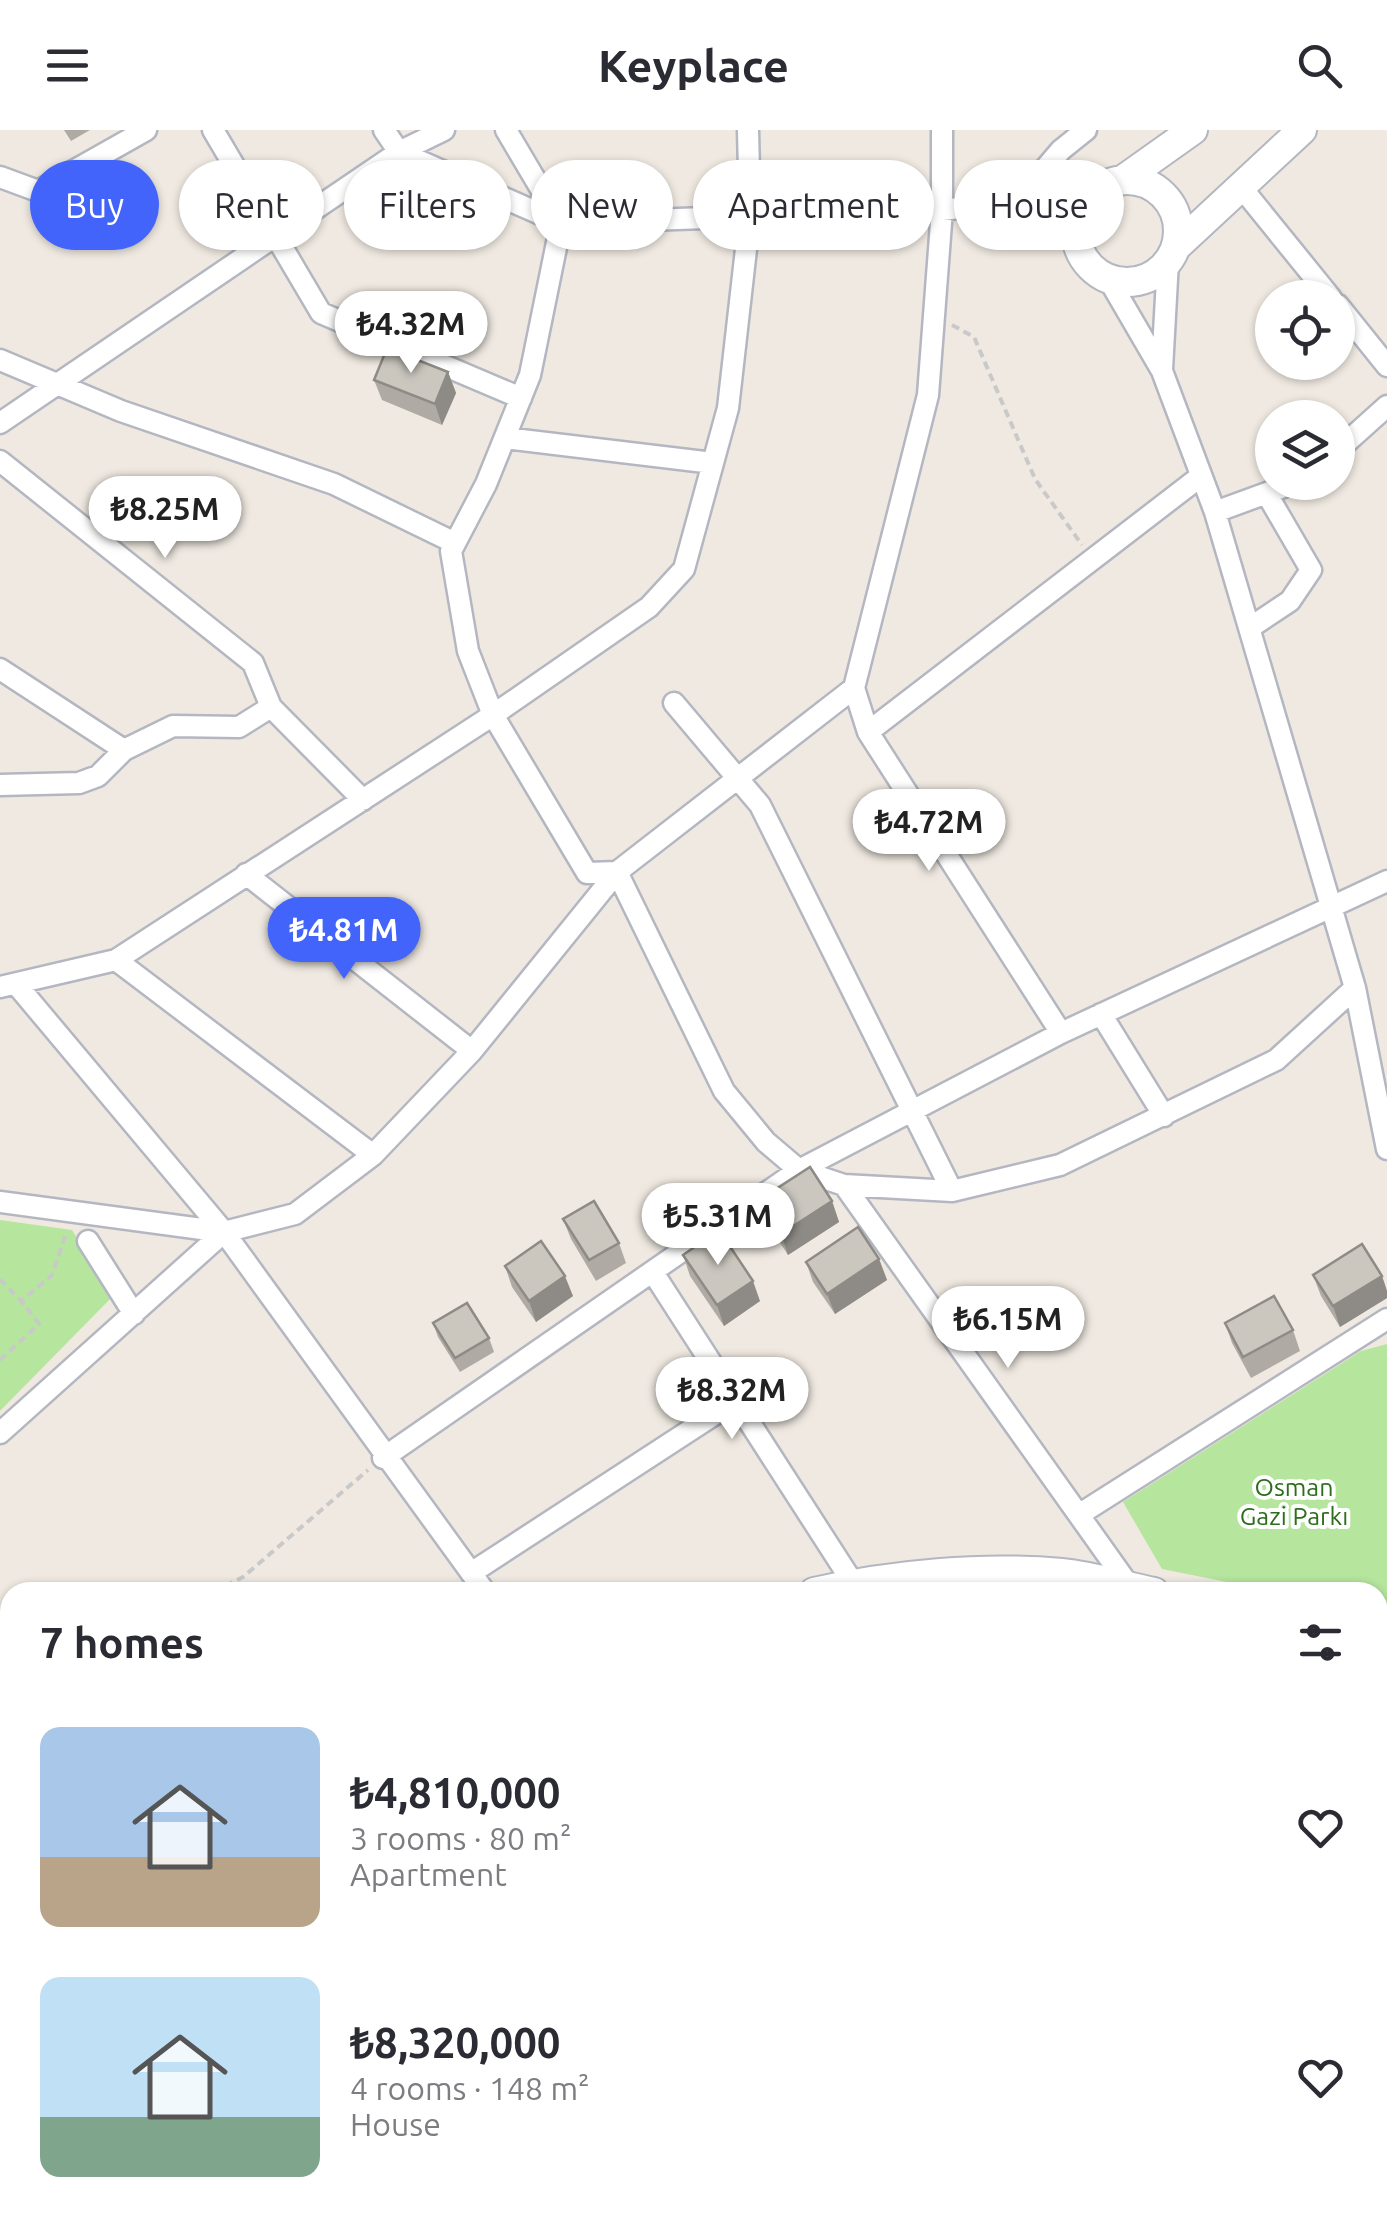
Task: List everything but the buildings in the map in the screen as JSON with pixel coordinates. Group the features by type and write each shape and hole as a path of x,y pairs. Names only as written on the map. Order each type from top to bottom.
{"street":[{"path":"0,177 38,191 146,130"},
{"path":"213,130 231,160"},
{"path":"384,130 398,152 531,209"},
{"path":"324,203 398,152 444,130"},
{"path":"506,130 531,172"},
{"path":"748,130 749,160"},
{"path":"942,130 942,210 928,395 854,688 868,732 1061,1033"},
{"path":"1053,160 1086,130"},
{"path":"1124,179 1193,130"},
{"path":"1109,280 1142,280 1302,130"},
{"path":"1124,179 1142,181 1168,200 1176,214 1162,371"},
{"path":"1241,187 1316,280"},
{"path":"934,210 954,208"},
{"path":"0,422 254,250"},
{"path":"283,250 321,313 521,398"},
{"path":"555,250 530,375 486,484 453,542 468,651 494,715 586,874 617,872"},
{"path":"478,1582 383,1458 224,1232 8,986 116,960 494,715 650,606 684,569 728,408 746,250"},
{"path":"1079,250 1082,258 1109,280 1162,371 1215,512 1355,988 1387,1149"},
{"path":"1355,326 1387,366"},
{"path":"0,360 121,411 334,484 453,542"},
{"path":"1355,435 1387,406"},
{"path":"505,438 712,463"},
{"path":"0,461 253,664 272,706 362,800"},
{"path":"868,732 1201,476"},
{"path":"1215,512 1255,500"},
{"path":"1251,627 1290,601 1312,570 1270,500"},
{"path":"0,669 124,750"},
{"path":"0,1202 224,1232 295,1214 373,1155 472,1051 617,872 740,781 854,688"},
{"path":"674,703 760,805 952,1192"},
{"path":"0,785 79,783 98,776 124,750 173,726 239,727 272,706"},
{"path":"617,872 724,1090 766,1142 799,1170 844,1185 952,1192 1060,1165 1276,1060 1355,988"},
{"path":"246,874 472,1051"},
{"path":"383,1458 799,1170 1061,1033 1387,881"},
{"path":"116,960 373,1155"},
{"path":"1101,1014 1164,1116"},
{"path":"844,1185 1080,1514 1135,1582"},
{"path":"0,1433 224,1232"},
{"path":"88,1241 134,1314"},
{"path":"654,1274 852,1582"},
{"path":"1080,1514 1387,1319"},
{"path":"471,1573 736,1401"},
{"path":"877,1582 1019,1570 1105,1582"}],"path":[{"path":"934,316 974,337 1035,479 1092,559"},
{"path":"20,1300 52,1276 74,1212"},
{"path":"0,1278 39,1324 0,1360"},
{"path":"233,1582 383,1458"}],"green space":[{"path":"0,1220 72,1230 114,1295 0,1411"},
{"name":"Osman Gazi Parkı","path":"1387,1344 1387,1582 1227,1582 1162,1569 1123,1502 1361,1351"}]}
